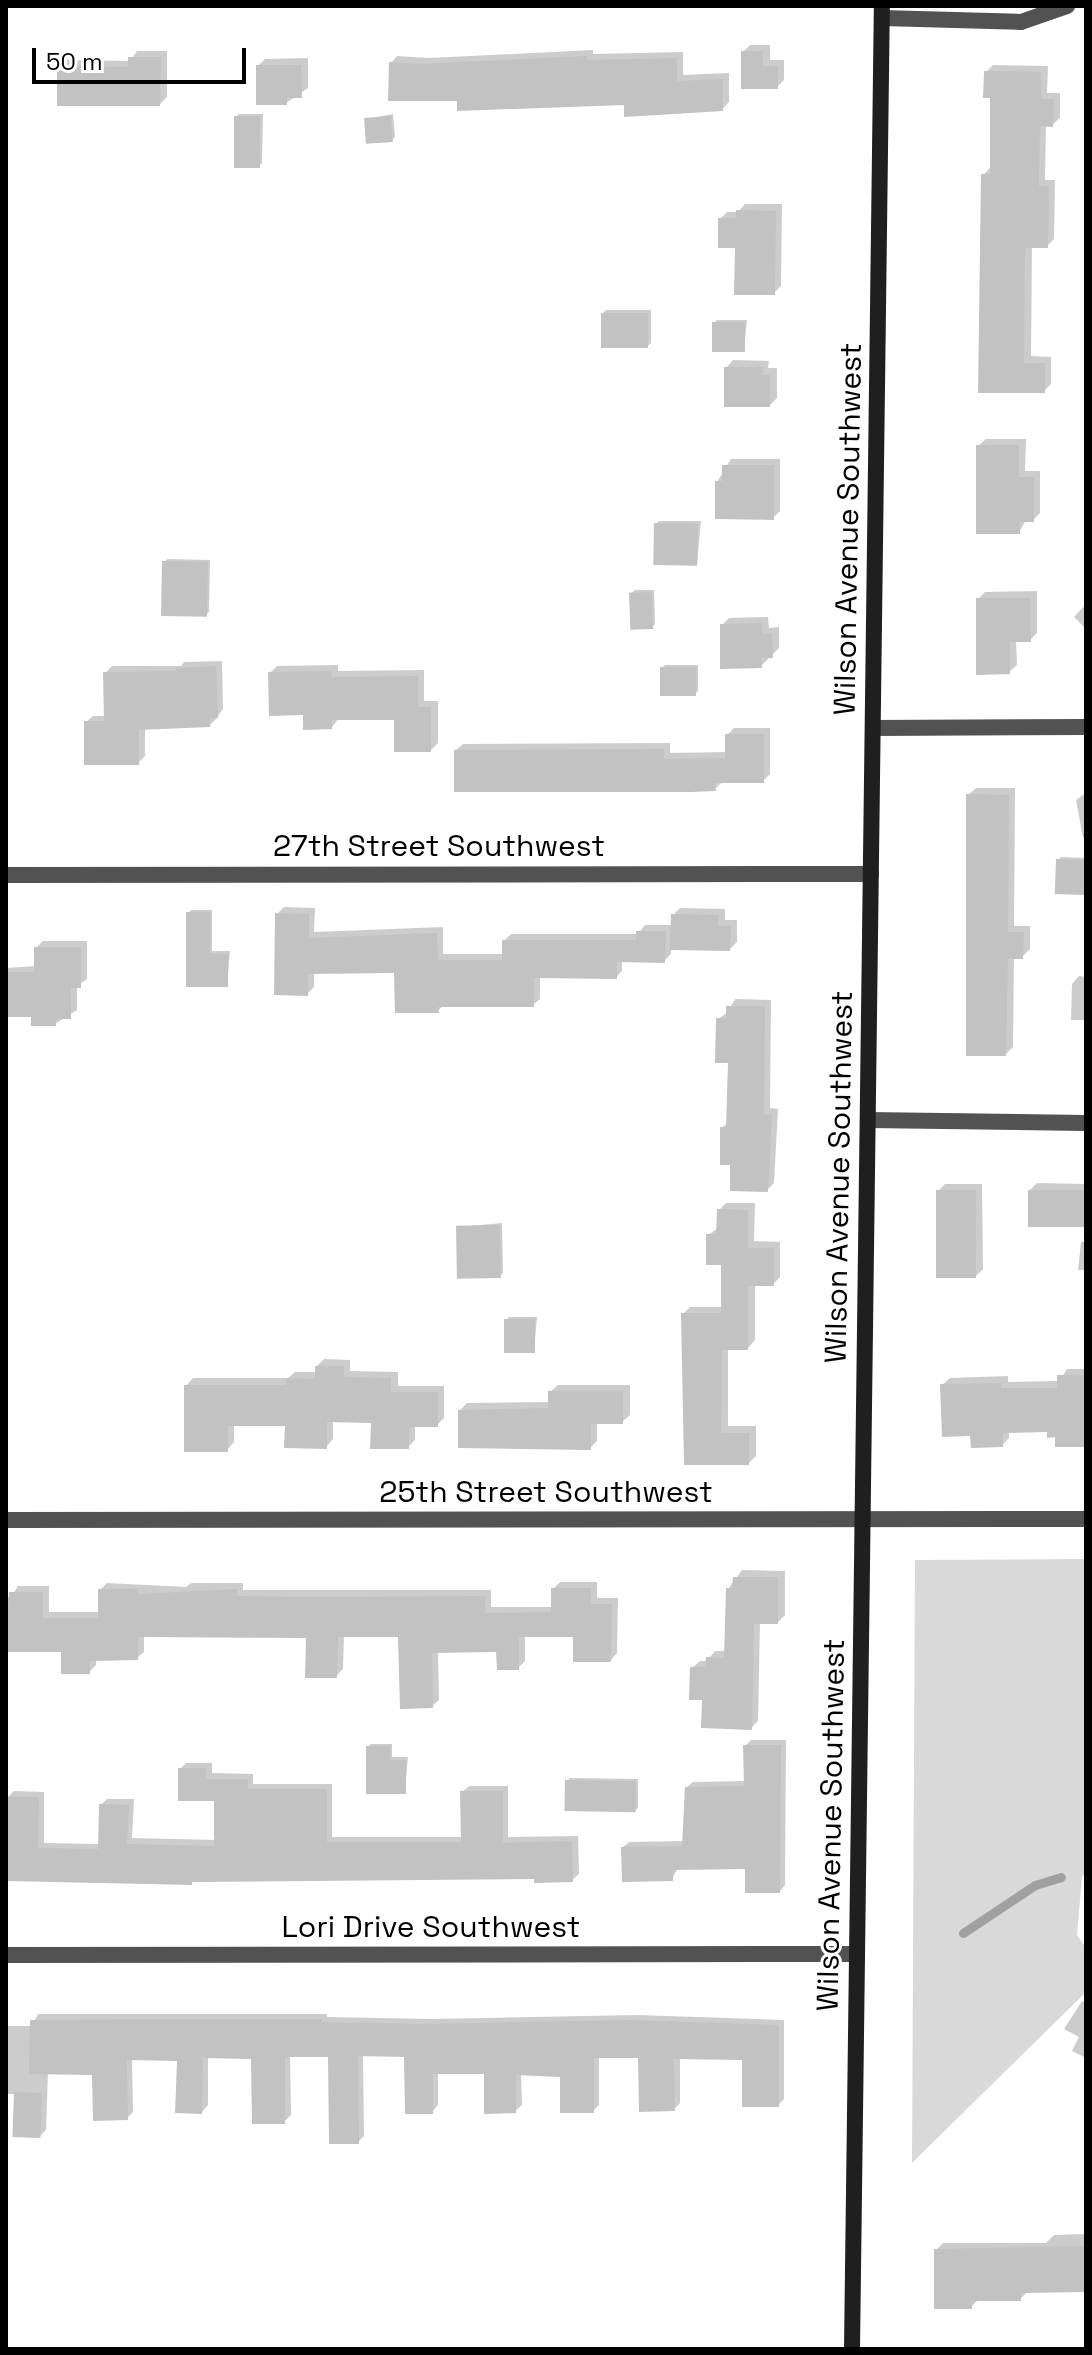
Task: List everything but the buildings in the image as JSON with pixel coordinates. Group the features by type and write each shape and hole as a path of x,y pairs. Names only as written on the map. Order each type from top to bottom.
{"main road":[{"name":"Wilson Avenue Southwest","path":"852,2349 882,12"}],"street":[{"path":"882,12 1021,22 1067,6"},
{"path":"873,728 1086,727"},
{"name":"27th Street Southwest","path":"6,875 871,874"},
{"path":"868,1120 1086,1123"},
{"name":"25th Street Southwest","path":"6,1520 1086,1519"},
{"name":"Lori Drive Southwest","path":"6,1955 857,1954"}],"shaded area":[{"path":"1086,1559 1086,1872 1082,1877 1077,1935 1086,1948 1086,1992 912,2163 915,1560"}],"waterway":[{"path":"963,1933 1035,1885 1061,1877"}]}
